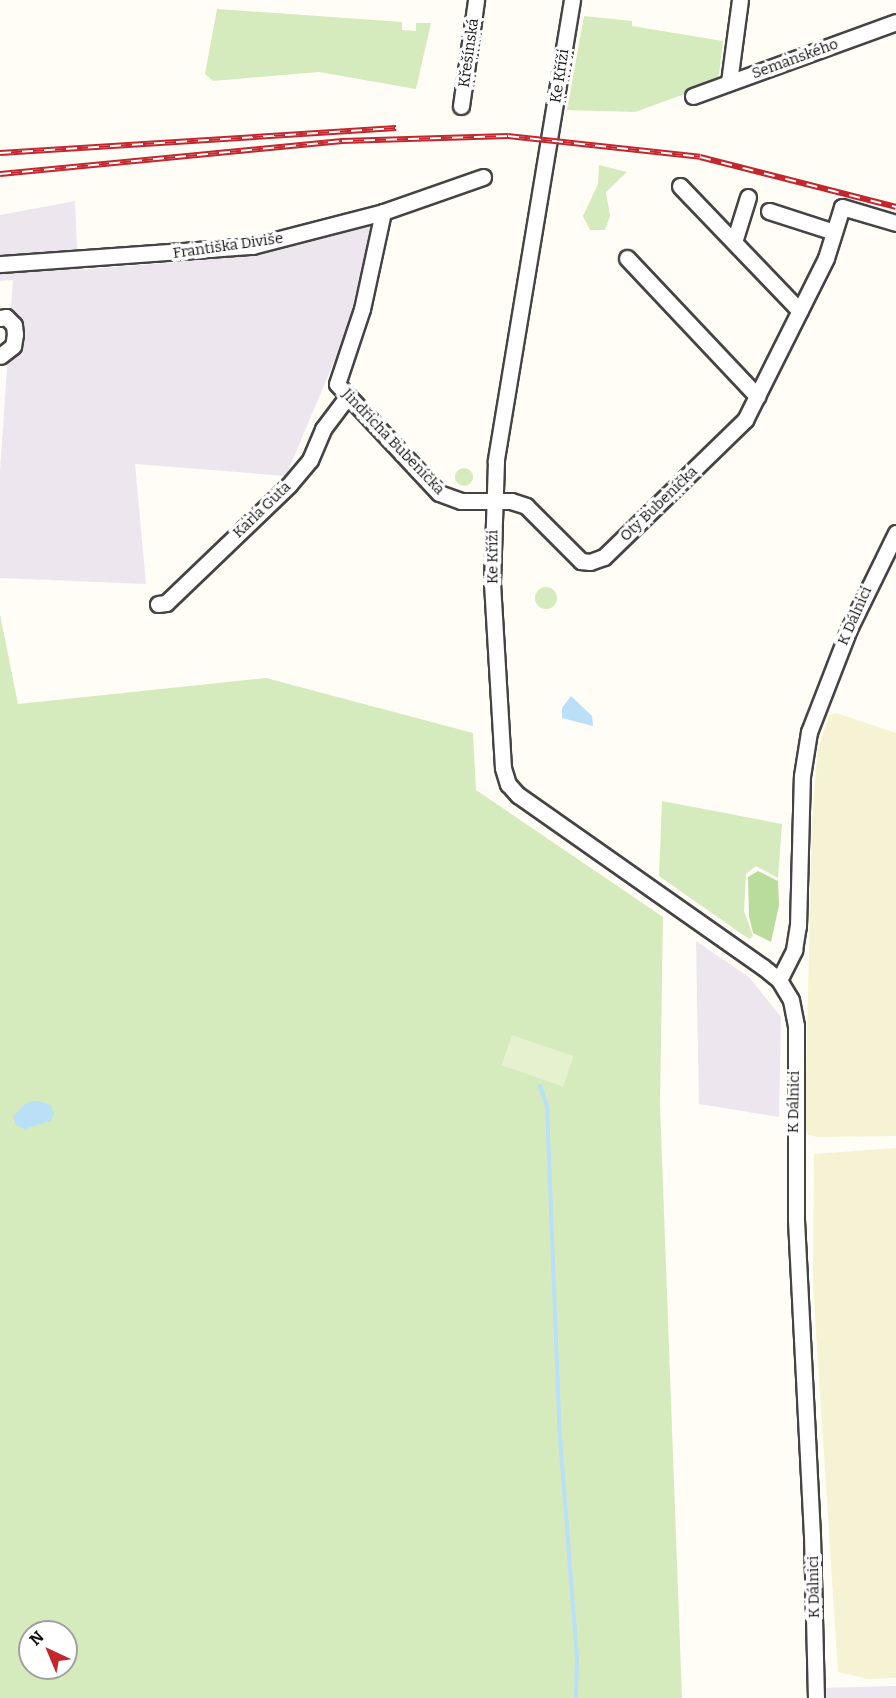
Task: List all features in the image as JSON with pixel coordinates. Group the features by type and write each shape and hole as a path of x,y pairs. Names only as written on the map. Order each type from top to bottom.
{"street":[{"name":"Křešínská","path":"461,106 476,0"},
{"name":"Ke Kříži","path":"572,0 505,398 494,501 494,640 503,768 508,784 528,802 779,981"},
{"path":"729,82 740,0"},
{"name":"Semanského","path":"693,96 896,22"},
{"name":"Františka Diviše","path":"0,264 241,248 383,212 483,177"},
{"path":"680,186 800,311"},
{"path":"734,242 748,197"},
{"name":"Oty Bubeníčka","path":"548,526 581,561 604,557 745,420 826,258 842,207 896,223"},
{"path":"769,211 834,232"},
{"name":"Jindřicha Bubeníčka","path":"383,212 362,309 337,378 347,398 439,493 461,501 494,501 526,506 548,526"},
{"path":"627,258 757,396"},
{"path":"0,318 6,317 14,325 15,334 13,346 0,356"},
{"name":"Karla Guta","path":"158,604 166,603 289,485 310,460 323,429 347,398"},
{"name":"K Dálnici","path":"816,1698 812,1535 796,1220 795,1026 791,1000 779,981 791,956 798,926 802,776 809,732 844,639 896,533"}],"shaded area":[{"path":"75,201 78,270 239,257 371,226 348,328 286,476 135,464 146,584 0,578 0,471 13,280 0,281 0,215"},
{"path":"836,713 896,733 896,1136 818,1137 808,1135 805,1127 812,819 818,749 829,715"},
{"path":"696,941 749,977 781,1017 779,1117 699,1104"},
{"path":"896,1148 896,1678 868,1679 838,1672 813,1285 814,1154"},
{"path":"896,1686 896,1698 822,1698 821,1688"}],"green space":[{"path":"217,9 402,22 402,30 416,31 416,23 431,23 416,89 319,72 213,81 205,74"},
{"path":"584,16 632,21 632,26 723,41 718,82 635,112 567,110"},
{"path":"599,165 627,172 606,192 610,216 605,230 590,230 583,216 598,184"},
{"path":"464,468 470,471 473,477 470,483 464,486 458,483 455,477 458,471"},
{"path":"546,587 554,590 557,598 554,606 546,609 538,606 535,598 538,590"},
{"path":"0,614 18,704 266,678 473,733 476,790 663,917 660,1105 682,1698 0,1698"},
{"path":"662,801 782,824 778,878 756,866 746,874 744,911 753,936 749,939 659,876"},
{"path":"758,871 778,881 779,905 771,942 753,933 749,916 748,877"},
{"path":"512,1035 573,1056 563,1086 502,1065"}],"water":[{"path":"571,696 592,716 593,726 562,718 562,708"},
{"path":"37,1101 51,1105 54,1114 50,1121 25,1129 16,1125 13,1117 16,1113 26,1103"}],"waterway":[{"path":"540,1086 547,1106 560,1437 577,1657 576,1698"}],"railway":[{"path":"0,153 396,128"},
{"path":"0,174 342,141 508,136 700,157 896,207"}]}
